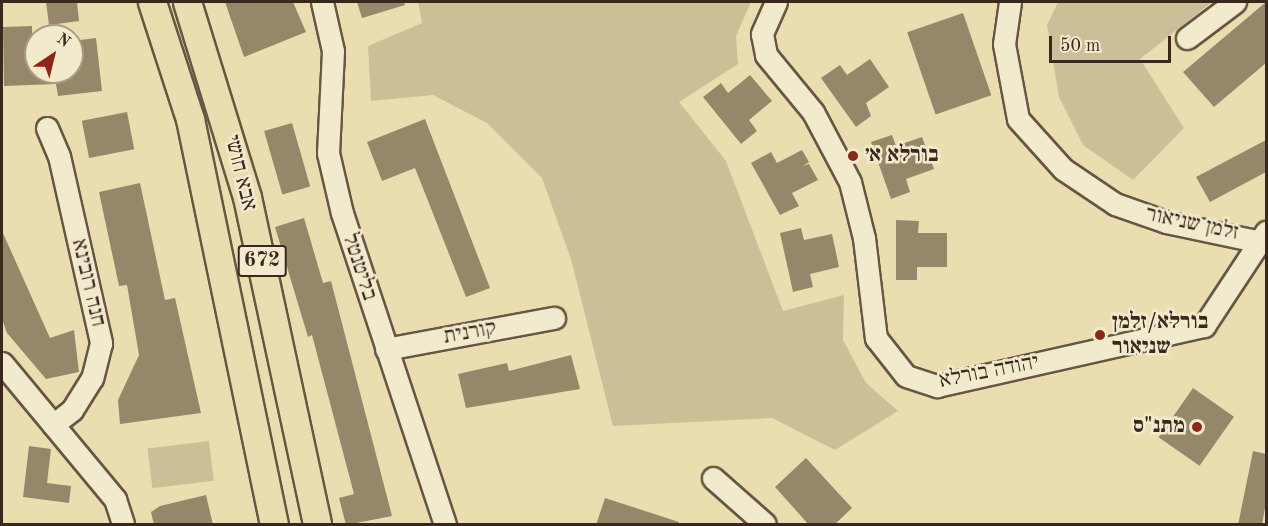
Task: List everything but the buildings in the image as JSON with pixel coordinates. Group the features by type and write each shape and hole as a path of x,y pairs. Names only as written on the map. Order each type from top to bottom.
{"main road":[{"path":"136,2 190,119"},
{"name":"אבא חושי","path":"152,2 190,119 274,525"},
{"name":"אבא חושי","path":"188,3 247,197 317,525"}],"street":[{"name":"בליטנטל","path":"322,2 333,51 328,153 386,349 445,525"},
{"name":"יהודה בורלא","path":"776,2 762,34 766,55 813,112 849,182 864,238 876,339 906,376 937,386 1204,326 1264,238"},
{"name":"זלמן שניאור","path":"1011,2 1004,44 1018,119 1063,169 1115,204 1166,222 1264,238"},
{"path":"1188,38 1234,2"},
{"name":"חנה רובינא","path":"47,128 59,156 101,343 92,378 72,410 53,425"},
{"name":"קורנית","path":"386,349 554,318"},
{"path":"2,363 115,499 123,525"},
{"path":"713,478 765,525"}],"shaded area":[{"path":"418,2 751,2 736,36 738,64 679,102 726,161 783,311 844,295 843,340 866,383 898,411 835,450 772,418 613,426 571,259 542,178 487,123 433,95 371,101 368,46 422,23"},
{"path":"1058,2 1212,2 1140,59 1184,128 1133,180 1083,145 1059,97 1047,25"},
{"path":"209,441 214,481 152,488 147,449"}],"place":[{"name":"בורלא א׳","path":"853,156"},
{"name":"בורלא/זלמן שניאור","path":"1100,335"},
{"name":"מתנ\"ס","path":"1197,427"}]}
